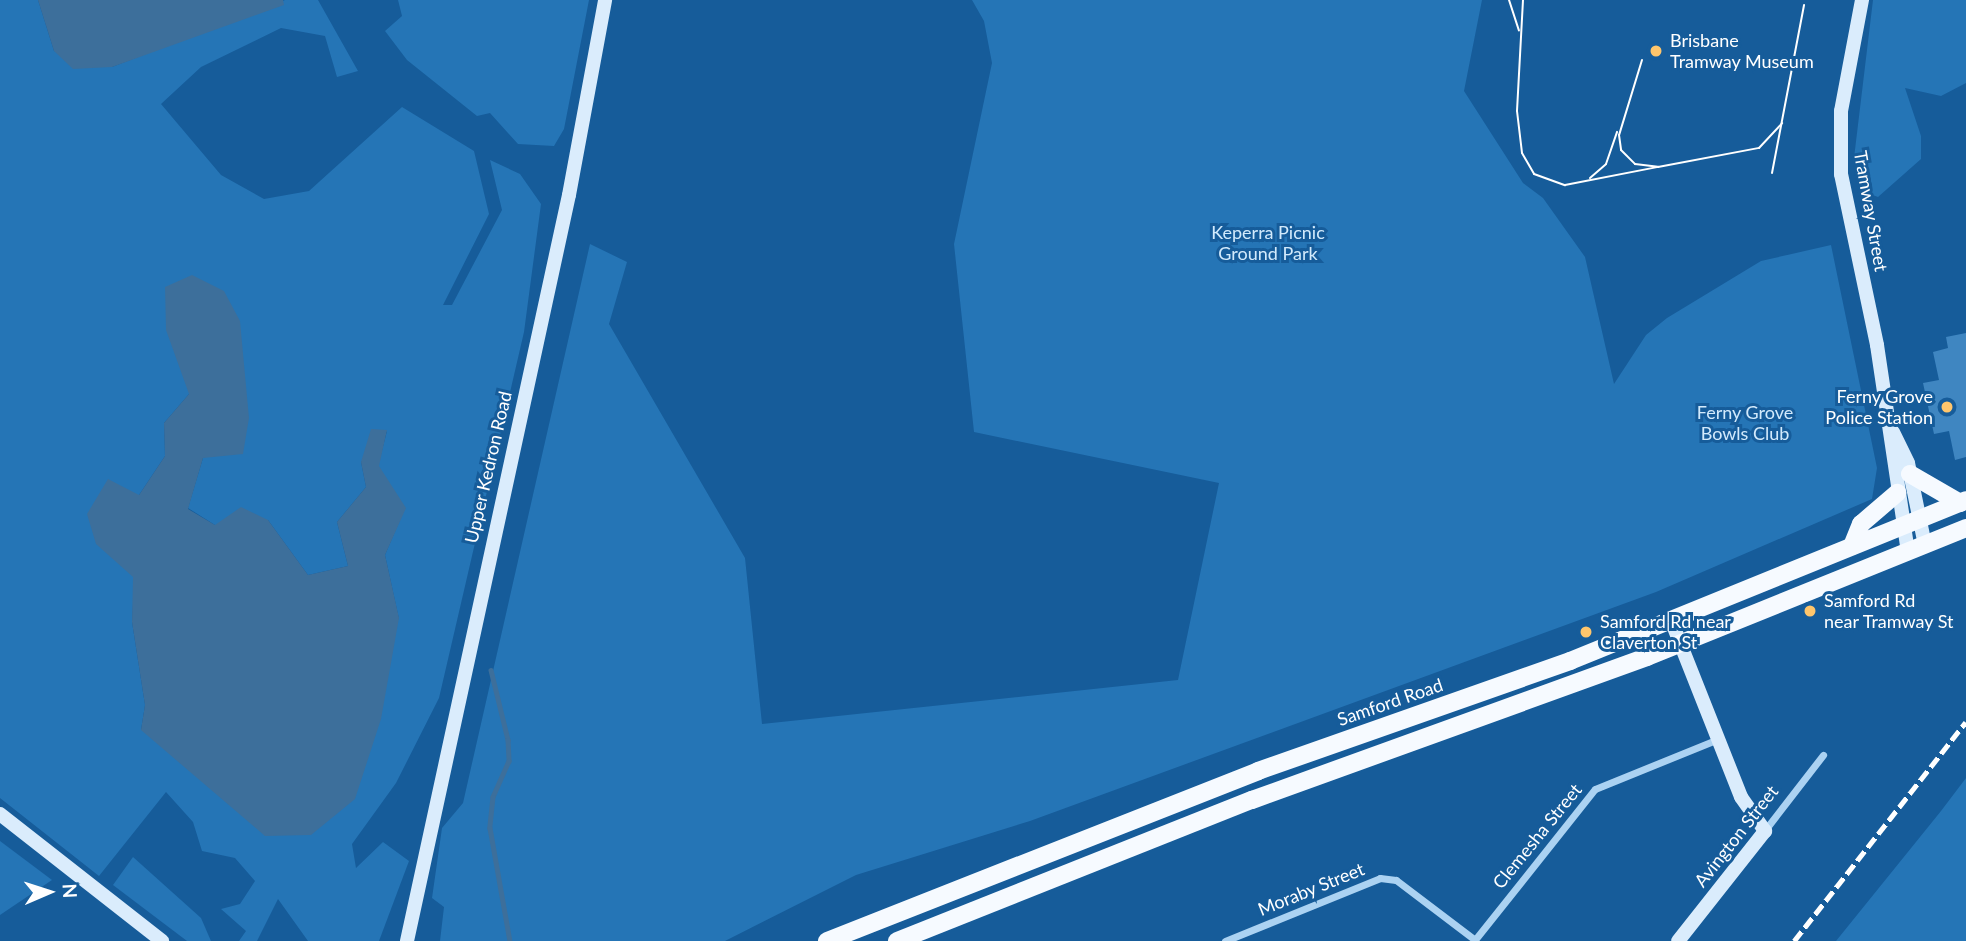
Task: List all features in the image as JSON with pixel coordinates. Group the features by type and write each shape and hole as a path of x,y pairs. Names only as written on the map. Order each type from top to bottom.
{"main road":[{"path":"1910,474 1963,502"},
{"path":"1852,547 1861,524 1897,493"},
{"name":"Samford Road","path":"827,941 1166,806 1671,621 1963,502"},
{"path":"897,941 1252,800 1679,644 1966,528"}],"street":[{"name":"Upper Kedron Road","path":"407,941 569,195 605,0"},
{"name":"Tramway Street","path":"1862,0 1841,111 1841,174 1891,428 1897,493 1912,522"},
{"name":"Tramway Street","path":"1891,428 1910,474 1912,522 1917,548"},
{"path":"1671,621 1745,806 1765,831"},
{"name":"Clemesha Street","path":"1474,941 1595,789 1718,739"},
{"name":"Avington Street","path":"1678,941 1824,755"},
{"path":"0,814 162,941"},
{"name":"Moraby Street","path":"1225,941 1380,878 1396,880 1474,941"}],"green space":[{"path":"0,0 38,0 54,51 112,67 285,0 318,0 358,71 337,77 325,36 281,28 201,67 161,104 221,175 264,199 309,191 402,107 474,151 489,214 443,305 452,305 502,210 490,160 520,174 541,204 524,332 439,698 396,783 352,844 356,868 383,842 409,861 379,941 308,941 278,899 257,941 239,941 246,931 221,909 240,904 255,881 235,858 202,851 193,822 166,792 99,876 0,798","holes":["189,394 203,458 188,508 215,525 268,520 308,575 348,566 337,522 366,487 361,462 387,431 378,466 405,508 385,555 399,619 141,730 145,705 132,622 139,495 165,456 164,423"]},
{"path":"398,0 589,0 564,129 554,146 518,144 490,113 477,116 407,60 385,31 402,16"},
{"name":"Keperra Picnic Ground Park","path":"972,0 1482,0 1464,91 1523,183 1543,198 1585,257 1614,384 1646,335 1667,318 1761,261 1831,245 1877,468 1872,499 1656,592 1030,821 856,875 725,941 440,941 444,907 432,898 442,828 463,803 590,244 627,262 609,324 745,558 762,724 1178,680 1219,483 974,432 954,244 992,63 984,21"},
{"path":"1873,0 1966,0 1966,83 1941,96 1905,88 1921,136 1921,159 1878,197 1862,191 1854,158"},
{"path":"1966,778 1966,941 1836,941 1941,811"},
{"path":"0,841 52,880 0,915"},
{"path":"133,857 201,918 211,941 187,941 113,885"}],"shaded area":[{"path":"38,0 283,0 284,5 112,67 73,69 54,51"},
{"path":"192,275 224,291 240,321 249,418 243,454 203,458 188,509 215,525 241,507 268,520 308,575 348,566 337,522 366,487 361,462 371,429 387,430 379,466 406,508 385,555 399,618 381,719 355,799 311,835 265,836 141,730 145,705 132,622 133,577 96,544 87,514 108,479 139,495 165,456 164,423 189,394 166,330 165,287"}],"building":[{"name":"Ferny Grove Police Station","path":"1966,333 1966,457 1955,460 1949,431 1934,434 1923,383 1939,380 1933,352 1948,348 1946,337"}],"waterway":[{"path":"491,670 508,740 509,761 493,797 490,828 510,941"}],"tram line":[{"path":"1509,0 1519,30"},
{"path":"1523,0 1517,111 1522,153 1534,174 1565,185 1658,167"},
{"path":"1772,173 1804,5"},
{"path":"1642,60 1619,135 1621,150 1635,164 1658,167 1759,148 1782,123"},
{"path":"1590,178 1606,164 1617,132"}],"railway":[{"path":"1794,941 1966,722"}],"place":[{"name":"Brisbane Tramway Museum","path":"1656,51"},
{"name":"Ferny Grove Police Station","path":"1947,407"},
{"name":"Samford Rd near Tramway St","path":"1810,611"},
{"name":"Samford Rd near Claverton St","path":"1586,632"}],"park label":[{"name":"Ferny Grove Bowls Club","path":"1745,423"}]}
